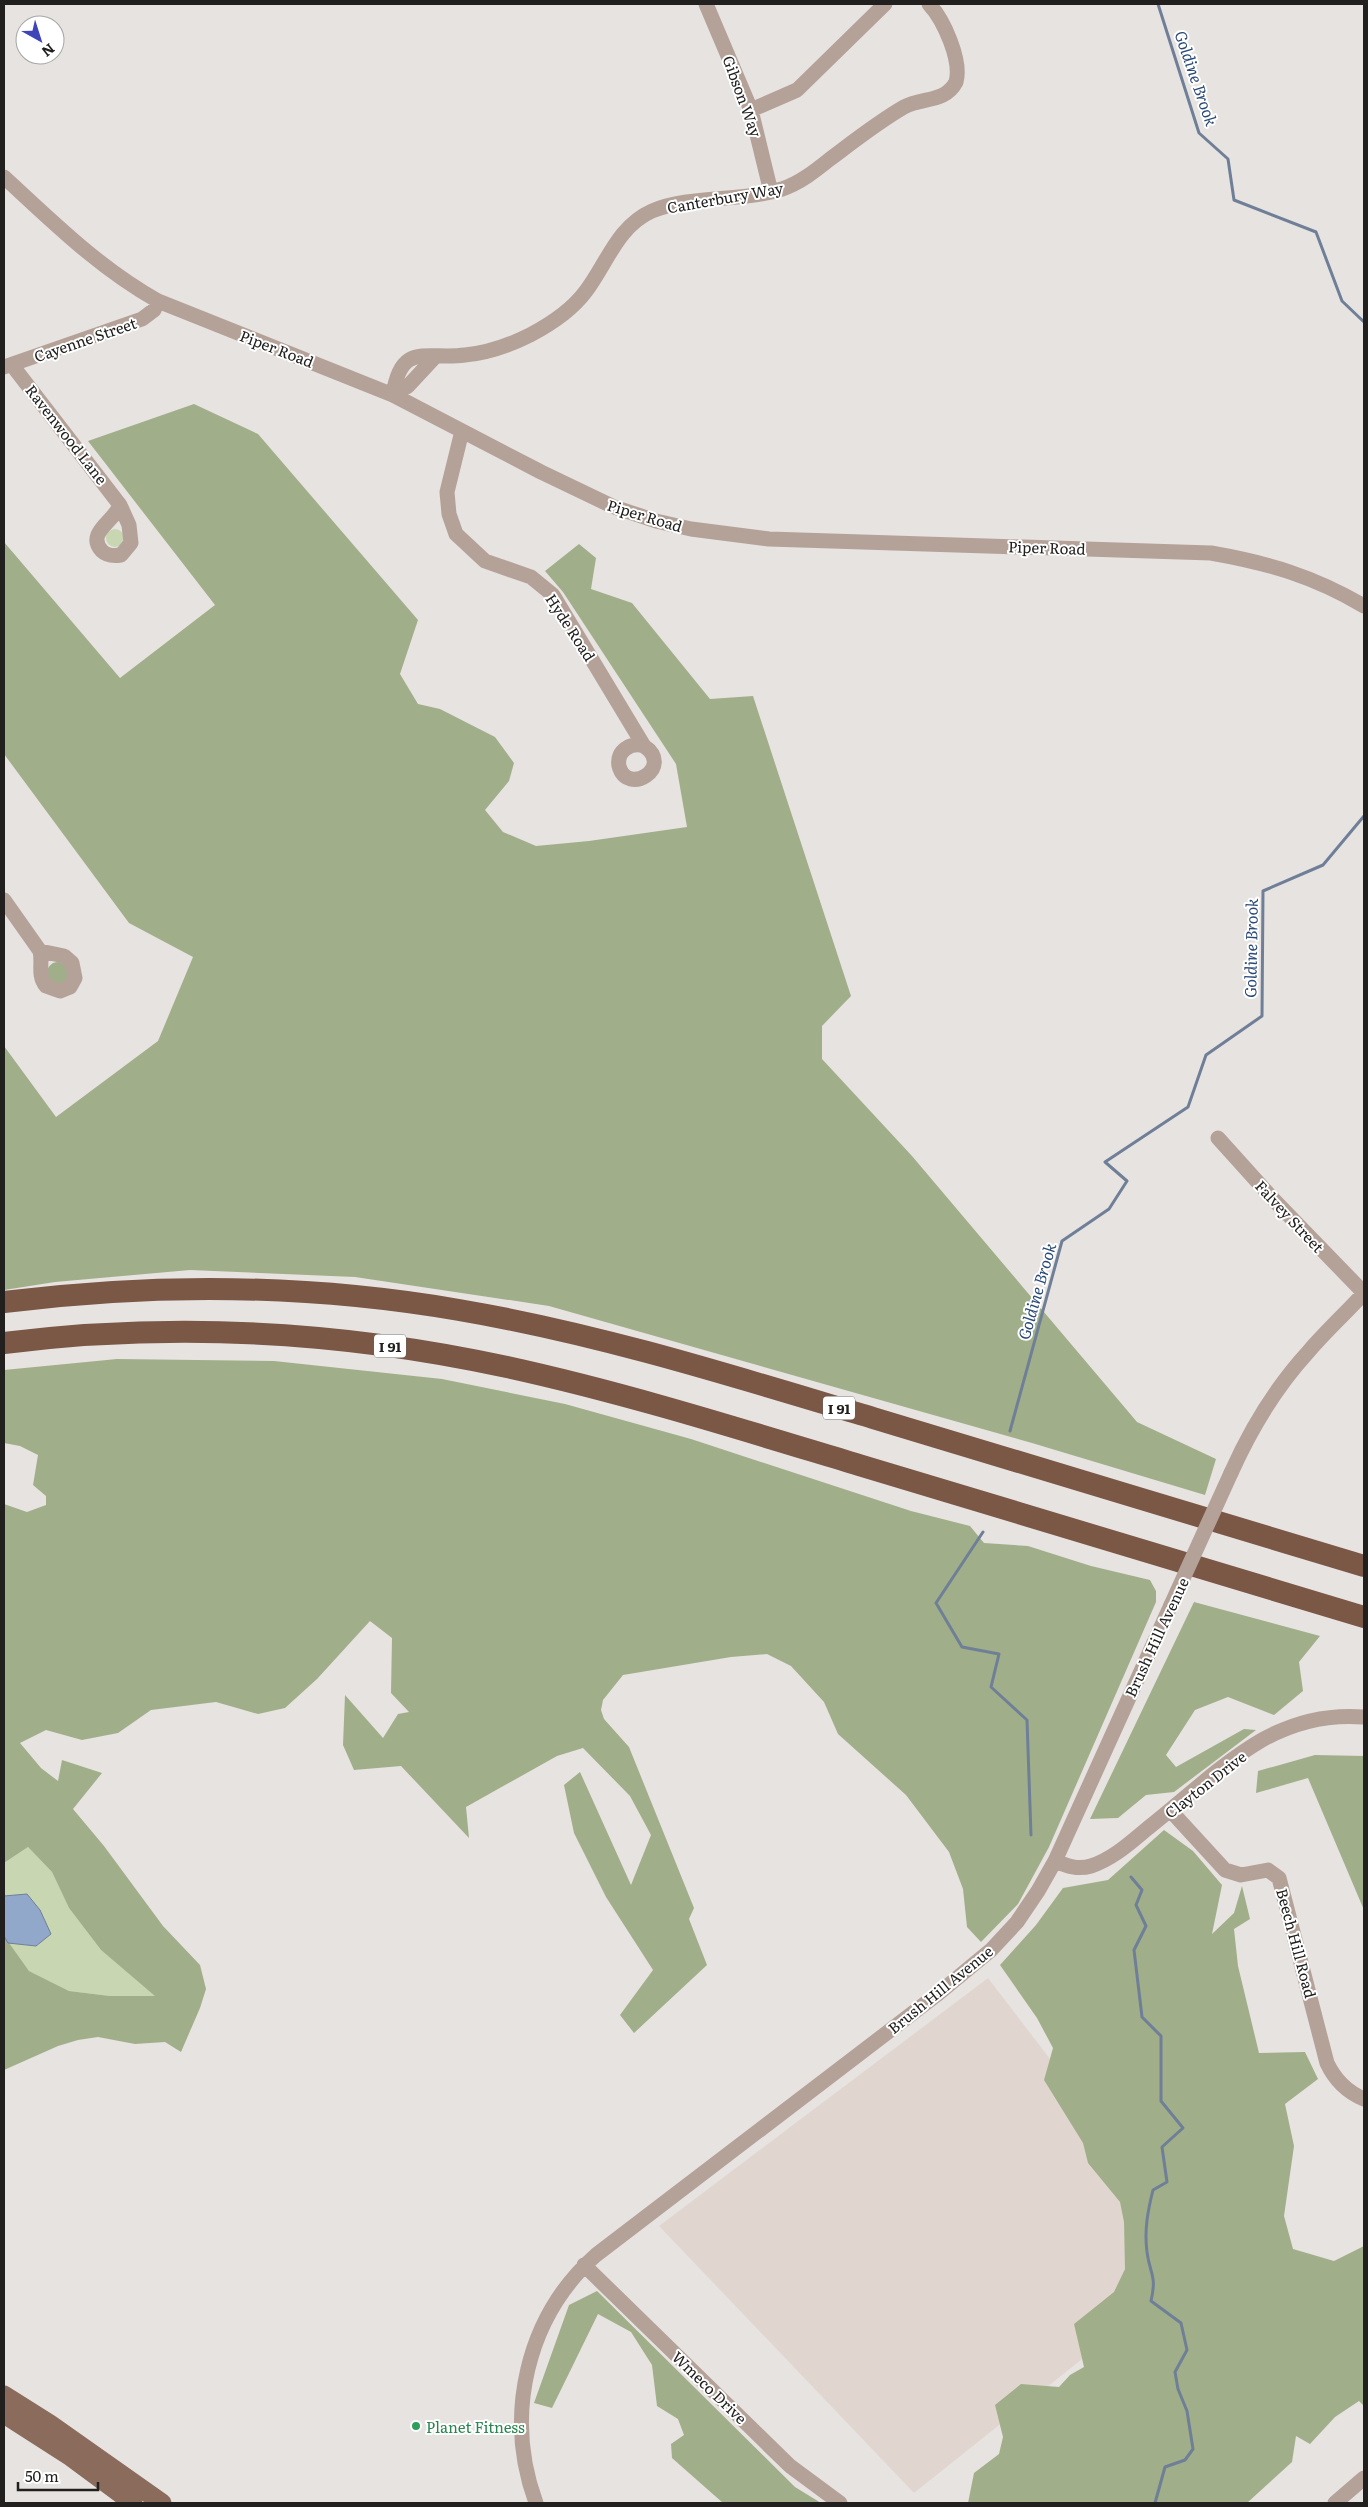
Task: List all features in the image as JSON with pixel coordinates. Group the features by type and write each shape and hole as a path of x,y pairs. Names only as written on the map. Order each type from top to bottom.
{"highway":[{"name":"I 91","path":"4,1302 109,1292 247,1289 372,1298 497,1317 601,1340 705,1368 1364,1566"},
{"name":"I 91","path":"5,1343 122,1333 238,1332 353,1342 496,1365 673,1410 1364,1617"}],"main road":[{"path":"4,2395 50,2424 162,2503"},
{"path":"4,2414 71,2457 133,2503"}],"street":[{"name":"Gibson Way","path":"706,4 751,110 771,192"},
{"path":"751,110 797,90 885,4"},
{"name":"Canterbury Way","path":"393,395 395,378 404,366 420,355 435,357 466,355 491,350 523,338 554,320 573,306 586,292 625,231 652,211 676,204 771,192 802,180 905,106 937,98 952,89 958,74 956,57 938,15 929,4"},
{"name":"Piper Road","path":"4,177 93,258 123,280 158,301 393,395 550,477 614,507 656,521 707,532 778,539 1210,553 1253,560 1292,571 1328,586 1364,606"},
{"name":"Cayenne Street","path":"8,366 142,319 154,310 158,301"},
{"name":"Ravenwood Lane","path":"8,366 120,505"},
{"name":"Hyde Road","path":"462,431 448,492 449,514 456,534 485,561 531,577 553,594 644,746"},
{"path":"4,900 40,951"},
{"name":"Falvey Street","path":"1218,1138 1364,1293"},
{"name":"Brush Hill Avenue","path":"536,2503 526,2469 522,2443 521,2405 524,2382 536,2342 550,2313 584,2265 978,1962 1004,1936 1028,1907 1055,1862 1255,1424 1307,1352 1364,1293"},
{"name":"Clayton Drive","path":"1055,1862 1082,1868 1102,1861 1124,1848 1237,1758 1279,1732 1310,1720 1364,1717"},
{"name":"Beech Hill Road","path":"1170,1810 1222,1868 1242,1875 1268,1870 1279,1878 1328,2063 1334,2076 1344,2087 1364,2099"},
{"name":"Wmeco Drive","path":"584,2265 790,2466 840,2503"},
{"path":"1335,2503 1364,2478"}],"shaded area":[{"path":"988,1978 1205,2261 914,2493 659,2226"}],"green space":[{"path":"194,404 258,434 418,620 400,674 418,704 440,709 495,737 514,763 509,781 485,810 503,832 536,846 589,841 687,827 676,764 563,592 545,571 579,544 596,558 591,589 632,603 710,699 753,696 851,996 822,1026 822,1059 912,1156 1137,1422 1216,1459 1205,1495 1032,1443 549,1306 355,1277 190,1270 55,1282 4,1290 4,1046 56,1117 158,1041 193,957 129,923 4,754 4,542 120,678 215,605 88,441"},
{"path":"115,529 123,534 124,538 119,546 115,547 107,542 106,538 111,530"},
{"path":"58,962 66,965 69,973 66,981 58,984 50,981 47,973 50,965"},
{"path":"117,1359 274,1361 442,1379 565,1404 691,1439 911,1511 970,1526 984,1543 1028,1546 1091,1566 1150,1580 1156,1591 1156,1602 1049,1847 1018,1904 981,1942 967,1927 963,1889 949,1852 906,1795 838,1734 824,1702 791,1666 767,1654 731,1657 623,1675 603,1700 601,1710 604,1719 629,1747 694,1908 689,1919 707,1965 634,2033 620,2015 653,1970 606,1897 574,1833 564,1785 580,1772 631,1885 651,1835 630,1796 583,1748 557,1756 466,1807 469,1838 401,1766 354,1770 343,1745 345,1695 383,1738 398,1714 409,1712 391,1693 392,1638 370,1621 317,1679 285,1708 258,1714 216,1702 151,1710 118,1733 82,1740 46,1730 20,1743 41,1768 58,1781 62,1760 102,1773 73,1809 104,1846 163,1926 200,1965 206,1989 181,2052 165,2042 135,2044 98,2037 58,2046 4,2070 4,1936 29,1971 69,1991 110,1996 155,1996 101,1950 69,1908 52,1872 28,1847 4,1863 4,1504 27,1512 46,1505 46,1496 33,1485 38,1455 20,1446 4,1443 4,1370"},
{"path":"1194,1602 1320,1636 1299,1662 1303,1691 1274,1715 1228,1697 1195,1710 1166,1755 1176,1767 1244,1729 1256,1730 1174,1792 1146,1795 1118,1818 1090,1819"},
{"path":"1315,1755 1364,1756 1364,1910 1308,1778 1256,1793 1258,1771"},
{"path":"1164,1830 1193,1851 1222,1885 1212,1934 1234,1913 1242,1886 1250,1919 1234,1929 1238,1966 1259,2053 1305,2052 1318,2079 1285,2104 1294,2146 1284,2216 1293,2249 1334,2261 1364,2246 1364,2406 1359,2401 1335,2417 1310,2444 1296,2436 1292,2462 1247,2503 968,2503 974,2473 999,2454 1003,2437 995,2405 1021,2384 1059,2387 1070,2375 1084,2367 1074,2324 1114,2292 1125,2269 1124,2222 1120,2202 1088,2163 1083,2143 1044,2080 1053,2048 1037,2018 1000,1965 1036,1925 1063,1888 1108,1880"},
{"path":"28,1847 52,1872 69,1908 101,1950 156,1996 110,1996 69,1991 29,1971 8,1943 36,1946 27,1894 4,1896 4,1863"},
{"path":"597,2291 795,2487 821,2503 723,2503 672,2458 671,2444 684,2435 678,2419 657,2406 652,2365 631,2332 598,2314 552,2408 534,2403 569,2305"}],"water":[{"path":"27,1894 40,1910 51,1934 36,1946 8,1943 4,1936 4,1896"}],"waterway":[{"name":"Goldine Brook","path":"1158,4 1199,133 1228,159 1234,200 1316,232 1342,301 1364,322"},
{"name":"Goldine Brook","path":"1010,1431 1062,1241 1109,1209 1127,1181 1105,1162 1188,1107 1206,1055 1262,1016 1263,891 1323,865 1364,816"},
{"name":"Goldine Brook","path":"983,1532 936,1603 962,1647 999,1654 991,1687 1027,1720 1031,1835"},
{"name":"Goldine Brook","path":"1131,1877 1142,1890 1136,1905 1146,1926 1134,1950 1142,2017 1161,2036 1161,2101 1183,2128 1162,2147 1167,2182 1153,2190 1147,2220 1146,2244 1153,2280 1151,2301 1181,2323 1187,2350 1175,2372 1178,2389 1187,2411 1193,2449 1185,2460 1165,2467 1155,2503"}],"place":[{"name":"Planet Fitness","path":"416,2426"}]}
